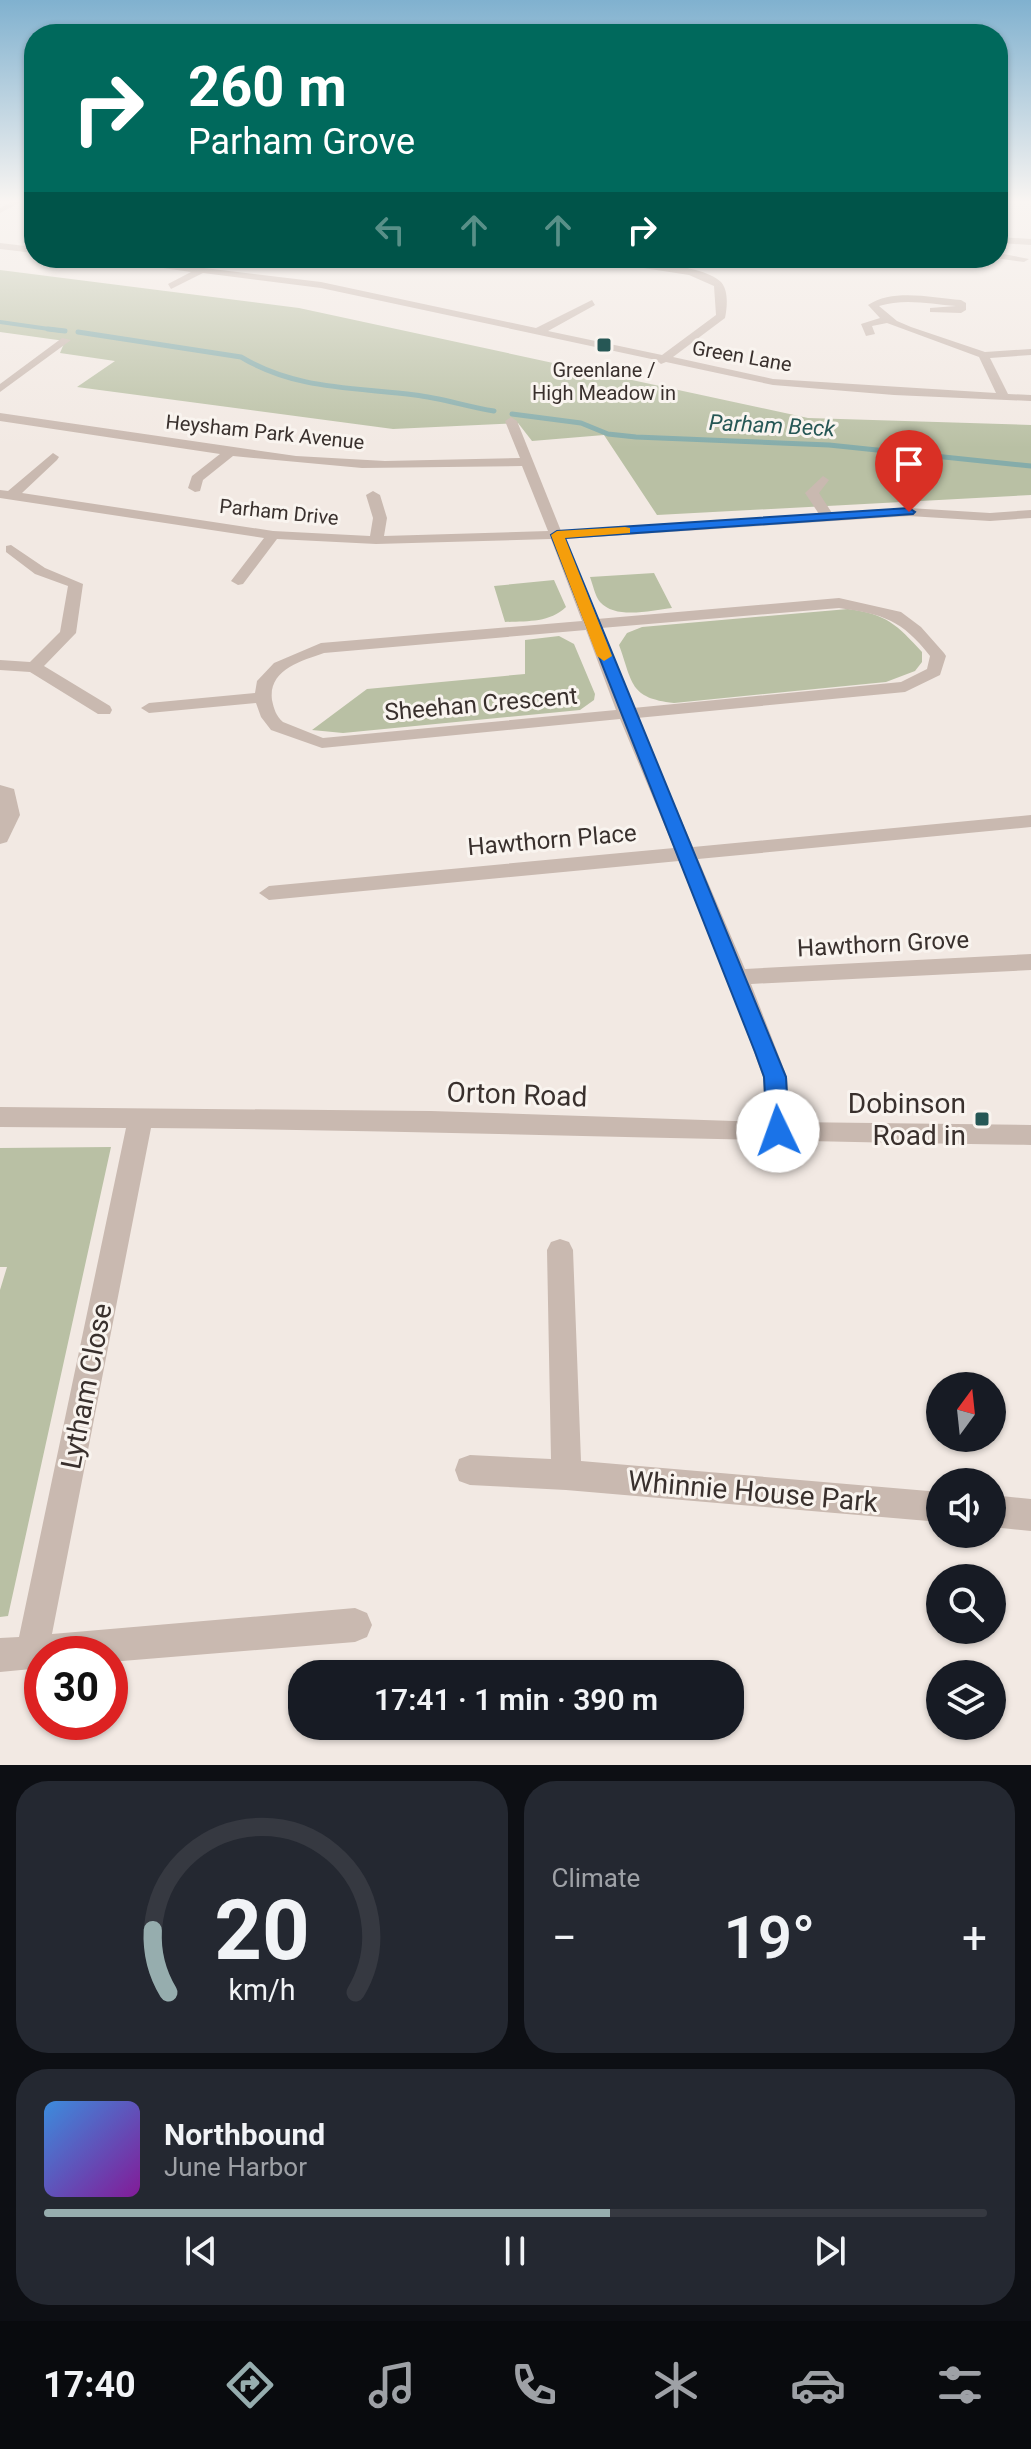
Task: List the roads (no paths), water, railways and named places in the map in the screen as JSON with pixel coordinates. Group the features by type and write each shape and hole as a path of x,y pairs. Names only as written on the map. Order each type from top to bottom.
{"street":[{"path":"171,286 176,283"},
{"name":"Green Lane","path":"307,283 661,361 773,382 1025,398"},
{"path":"661,361 721,316 722,290 717,283"},
{"path":"934,310 961,310 961,303 874,300 873,305 880,316 888,320 983,355 1031,352"},
{"path":"535,333 592,303"},
{"path":"870,334 866,324 888,320"},
{"path":"0,389 66,340"},
{"path":"983,355 1004,397"},
{"path":"1025,398 1029,413"},
{"name":"Heysham Park Avenue","path":"0,417 231,451 338,463 438,465 527,462"},
{"path":"511,421 627,715 738,977 775,1077 778,1131"},
{"path":"195,488 197,479 231,451"},
{"path":"5,495 53,457"},
{"path":"823,480 812,493 827,516"},
{"name":"Parham Drive","path":"5,495 273,535 376,540 557,535 909,512 990,517 1031,514"},
{"path":"373,495 380,518 376,540"},
{"path":"238,581 273,535"},
{"path":"11,549 40,571 76,584 68,633 34,667"},
{"name":"Sheehan Crescent","path":"839,603 883,609 915,626 938,656 934,672 905,687 322,743 277,727 267,714 262,697 263,682 277,666 321,648 592,624 839,603"},
{"path":"0,665 34,667 104,710"},
{"path":"149,708 262,697"},
{"path":"0,791 7,793 11,815 0,838"},
{"name":"Hawthorn Place","path":"269,893 1031,821"},
{"name":"Hawthorn Grove","path":"738,977 1031,962"},
{"name":"Orton Road","path":"0,1117 431,1121 1031,1135"},
{"name":"Lytham Close","path":"16,1654 140,1120"},
{"path":"560,1250 566,1475"},
{"name":"Whinnie House Park","path":"470,1470 566,1475 926,1506"},
{"path":"1006,1512 1031,1515"},
{"path":"16,1654 355,1625"}],"waterway":[{"name":"Parham Beck","path":"0,322 54,330"},
{"name":"Parham Beck","path":"48,329 54,330"},
{"name":"Parham Beck","path":"54,330 65,331"},
{"name":"Parham Beck","path":"54,330 63,331"},
{"name":"Parham Beck","path":"78,332 241,357 283,376 325,385 425,396 494,411"},
{"name":"Parham Beck","path":"512,414 581,423 608,434 636,437 829,445 1031,466"}],"place":[{"name":"Greenlane / High Meadow in","path":"604,345"},
{"name":"Dobinson Road in","path":"982,1119"}]}
